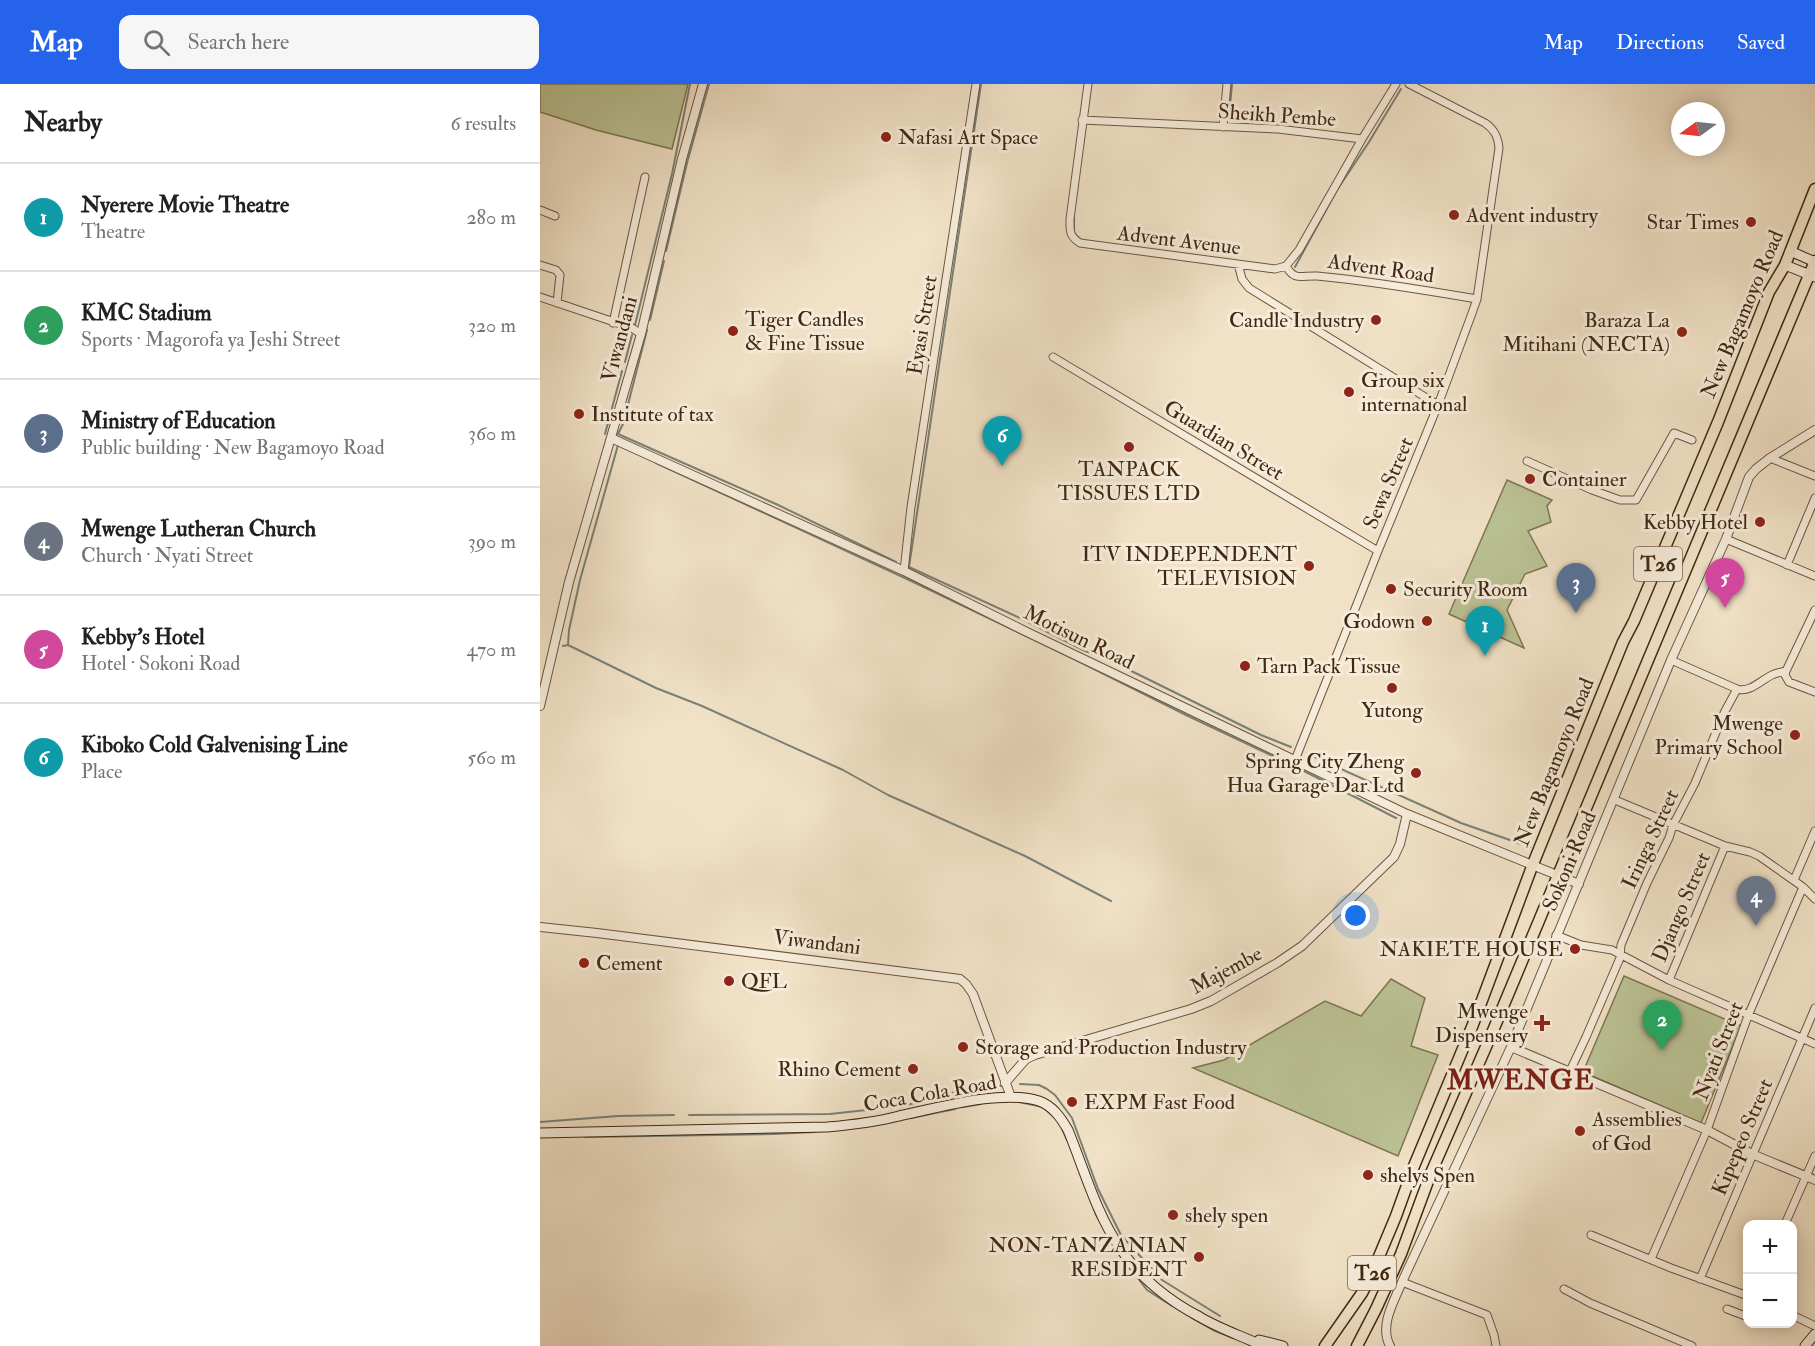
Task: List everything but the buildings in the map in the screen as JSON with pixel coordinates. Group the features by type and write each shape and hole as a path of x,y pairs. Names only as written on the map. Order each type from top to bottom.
{"highway":[{"name":"New Bagamoyo Road","path":"1325,1346 1370,1278 1472,1027 1533,864 1623,642 1718,422 1769,292 1785,265 1815,189"},
{"name":"T26","path":"1357,1346 1401,1254 1420,1202 1618,730 1795,311 1812,276 1815,262"},
{"path":"1365,1346 1376,1309"}],"main road":[{"path":"1790,251 1815,262"},
{"path":"1785,265 1812,276"},
{"name":"Coca Cola Road","path":"540,1133 846,1126 958,1104 1011,1097 1041,1102 1051,1108 1068,1130 1100,1209 1115,1240 1130,1262 1168,1297 1199,1317 1263,1346"},
{"path":"1806,1346 1815,1334"},
{"name":"Coca Cola Road","path":"1242,1336 1283,1346"}],"street":[{"name":"Viwandani","path":"540,702 569,582 641,334 682,159 703,84"},
{"name":"Eyasi Street","path":"904,571 912,495 976,84"},
{"path":"1082,120 1088,84"},
{"path":"1223,127 1227,84"},
{"path":"1286,266 1299,250 1396,84"},
{"name":"Sewa Street","path":"1295,760 1438,405 1477,299 1499,148 1498,141 1492,128 1485,123 1409,84"},
{"name":"Sheikh Pembe","path":"1082,120 1278,129 1362,139"},
{"name":"Advent Avenue","path":"1082,120 1070,219 1073,238 1080,243 1275,269 1286,266"},
{"path":"613,323 645,177"},
{"path":"540,210 555,216"},
{"path":"1238,264 1242,279 1249,288 1438,405"},
{"path":"540,265 556,270 560,275 557,303"},
{"name":"Advent Road","path":"1286,266 1290,274 1296,277 1362,280 1477,299"},
{"path":"540,297 632,328 641,334"},
{"name":"Guardian Street","path":"1053,357 1378,551"},
{"name":"Sokoni Road","path":"1390,1346 1385,1332 1389,1313 1511,1047 1671,660 1726,539 1749,477 1770,458 1815,430"},
{"path":"1527,461 1592,490 1620,500 1636,500 1674,433 1692,440"},
{"name":"Motisun Road","path":"611,438 904,571 1407,814 1579,884"},
{"path":"1770,458 1815,476"},
{"path":"1787,565 1815,498"},
{"path":"1726,539 1815,576"},
{"path":"1815,610 1785,675 1789,682 1815,692"},
{"path":"1671,660 1741,690 1755,686 1770,676 1786,670"},
{"name":"Iringa Street","path":"1570,1071 1621,956 1621,945 1647,883 1737,689"},
{"path":"1615,800 1725,846 1759,856 1794,880 1815,899"},
{"name":"Majembe","path":"1005,1083 1026,1059 1211,1002 1292,954 1394,857 1400,844 1407,814"},
{"path":"1794,880 1815,831"},
{"name":"Django Street","path":"1669,980 1725,846"},
{"name":"Nyati Street","path":"1651,1259 1707,1130 1748,1016 1803,887"},
{"name":"Viwandani","path":"540,927 960,979 973,994 1011,1097"},
{"path":"1556,935 1581,945 1609,949 1669,980 1815,1044"},
{"name":"Kipepeo Street","path":"1700,1279 1815,1008"},
{"path":"1511,1047 1707,1130 1752,1154 1811,1178"},
{"path":"1787,1220 1811,1178 1815,1156"},
{"path":"1592,1235 1743,1294"},
{"path":"1402,1282 1487,1315 1496,1346"},
{"path":"1564,1289 1590,1303 1692,1346"},
{"path":"1727,1309 1743,1315"},
{"path":"1797,1317 1815,1326"}],"green space":[{"path":"540,84 688,84 672,149 596,130 540,112"},
{"path":"1507,480 1552,500 1547,506 1551,522 1528,531 1547,566 1525,574 1507,610 1524,648 1449,614"},
{"path":"1624,976 1741,1026 1701,1123 1583,1072"},
{"path":"1391,979 1425,998 1411,1046 1438,1055 1398,1156 1193,1068 1224,1060 1325,1001 1361,1016"}],"waterway":[{"path":"635,325 672,174 690,84"},
{"path":"666,251 709,84"},
{"path":"909,567 981,84"},
{"path":"1229,117 1232,84"},
{"path":"1295,267 1337,190 1401,89"},
{"path":"1074,214 1074,230"},
{"path":"650,320 664,261"},
{"path":"647,330 623,424 618,434 776,504 896,562"},
{"path":"625,362 632,335"},
{"path":"605,434 622,371"},
{"path":"568,645 580,580 618,445"},
{"path":"656,463 1074,659 1396,818"},
{"path":"909,567 1085,651 1101,656 1261,735 1291,747"},
{"path":"563,646 568,645 656,688 702,706 843,770 888,795 1025,856 1111,901"},
{"path":"1310,755 1461,823 1530,847"},
{"path":"1020,1084 1039,1085 1047,1089 1055,1095 1072,1118 1098,1189 1121,1235 1162,1280 1220,1316"},
{"path":"689,1115 830,1114 903,1106 963,1090 1001,1086"},
{"path":"1019,1102 1043,1107 1056,1119"},
{"path":"963,1107 981,1104"},
{"path":"911,1118 955,1109"},
{"path":"540,1122 618,1116 674,1115"},
{"path":"1062,1129 1067,1140"},
{"path":"585,1137 816,1132"},
{"path":"1091,1201 1096,1215 1116,1249"},
{"path":"1130,1268 1147,1290 1172,1306"},
{"path":"1192,1318 1233,1338"}],"place":[{"name":"Nafasi Art Space","path":"886,137"},
{"name":"Advent industry","path":"1454,215"},
{"name":"Star Times","path":"1751,222"},
{"name":"Candle Industry","path":"1376,320"},
{"name":"Tiger Candles & Fine Tissue","path":"733,331"},
{"name":"Baraza La Mitihani (NECTA)","path":"1682,332"},
{"name":"Group six international","path":"1349,392"},
{"name":"Institute of tax","path":"579,414"},
{"name":"TANPACK TISSUES LTD","path":"1129,447"},
{"name":"Kiboko Cold Galvenising Line","path":"1002,466"},
{"name":"Container","path":"1530,479"},
{"name":"Kebby Hotel","path":"1760,522"},
{"name":"ITV INDEPENDENT TELEVISION","path":"1309,566"},
{"name":"Security Room","path":"1391,589"},
{"name":"Kebby's Hotel","path":"1725,608"},
{"name":"Ministry of Education","path":"1576,613"},
{"name":"Godown","path":"1427,621"},
{"name":"Nyerere Movie Theatre","path":"1485,656"},
{"name":"Tarn Pack Tissue","path":"1245,666"},
{"name":"Yutong","path":"1392,688"},
{"name":"Mwenge Primary School","path":"1795,735"},
{"name":"Spring City Zheng Hua Garage Dar Ltd","path":"1416,773"},
{"name":"Mwenge Lutheran Church","path":"1756,926"},
{"name":"NAKIETE HOUSE","path":"1575,949"},
{"name":"Cement","path":"584,963"},
{"name":"QFL","path":"729,981"},
{"name":"Mwenge Dispensery","path":"1542,1023"},
{"name":"Storage and Production Industry","path":"963,1047"},
{"name":"KMC Stadium","path":"1662,1050"},
{"name":"Rhino Cement","path":"913,1069"},
{"name":"EXPM Fast Food","path":"1072,1102"},
{"name":"Assemblies of God","path":"1580,1131"},
{"name":"shelys Spen","path":"1368,1175"},
{"name":"shely spen","path":"1173,1215"},
{"name":"NON-TANZANIAN RESIDENT","path":"1199,1257"}],"district":[{"name":"MWENGE","path":"1521,1080"}]}
